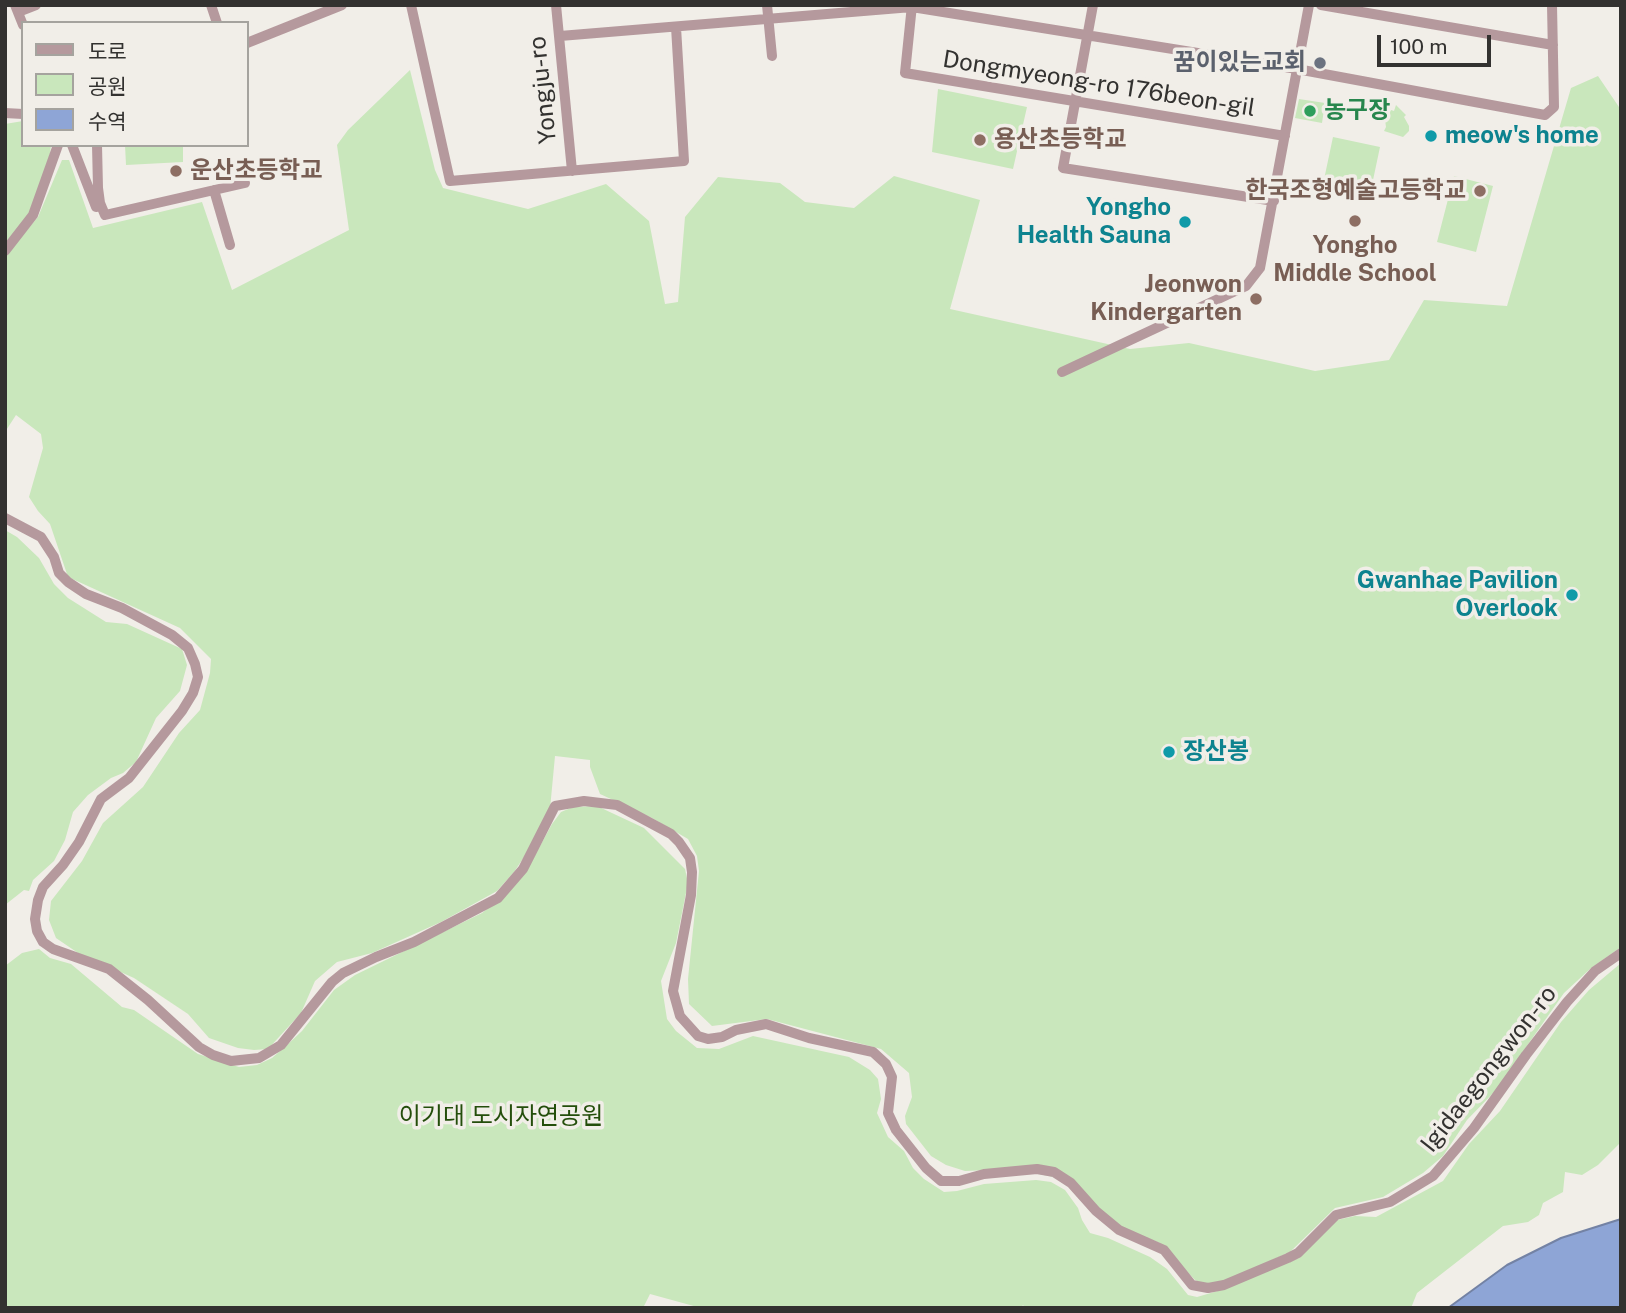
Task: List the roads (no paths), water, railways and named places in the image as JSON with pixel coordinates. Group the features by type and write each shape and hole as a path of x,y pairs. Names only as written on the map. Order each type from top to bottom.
{"street":[{"path":"17,9 36,5"},
{"path":"248,43 342,5"},
{"path":"411,5 450,181 684,161 676,27"},
{"name":"Yongju-ro","path":"556,5 572,170"},
{"path":"767,5 772,56"},
{"path":"1093,5 1063,168 1274,201"},
{"path":"1062,372 1246,286 1260,268 1309,5"},
{"path":"1321,5 1553,45"},
{"path":"559,36 912,6 1297,69 1545,115 1554,107 1552,5"},
{"name":"Dongmyeong-ro 176beon-gil","path":"912,6 905,73 1285,136"},
{"path":"5,251 33,215 57,147"},
{"path":"73,147 98,212 105,215 245,183"},
{"path":"97,147 98,188 105,215"},
{"path":"214,190 230,245"},
{"name":"Igidaegongwon-ro","path":"5,518 41,537 49,546 59,573 68,582 86,594 122,608 172,635 188,648 198,677 193,693 182,711 129,778 101,799 79,842 43,887 34,919 37,931 43,942 53,949 109,969 199,1046 213,1055 232,1061 259,1058 281,1045 332,982 344,973 414,942 498,898 523,869 555,806 584,801 617,805 671,834 690,858 691,895 673,991 680,1016 688,1028 698,1036 708,1039 766,1024 809,1038 873,1052 886,1064 892,1077 888,1113 896,1130 926,1168 941,1181 959,1181 984,1174 1037,1169 1054,1172 1071,1182 1096,1211 1119,1230 1164,1250 1192,1285 1208,1289 1224,1285 1298,1253 1336,1215 1390,1202 1433,1176 1474,1128 1525,1055 1567,1002 1595,971 1621,953"}],"water":[{"path":"1621,1219 1621,1308 1448,1308 1507,1265 1561,1238"}],"place":[{"name":"꿈이있는교회","path":"1320,63"},
{"name":"농구장","path":"1310,111"},
{"name":"meow's home","path":"1431,136"},
{"name":"용산초등학교","path":"980,140"},
{"name":"운산초등학교","path":"176,171"},
{"name":"한국조형예술고등학교","path":"1480,191"},
{"name":"Yongho Middle School","path":"1355,221"},
{"name":"Yongho Health Sauna","path":"1185,222"},
{"name":"Jeonwon Kindergarten","path":"1256,299"},
{"name":"Gwanhae Pavilion Overlook","path":"1572,595"},
{"name":"장산봉","path":"1169,752"}],"park label":[{"name":"이기대 도시자연공원","path":"501,1117"}]}
